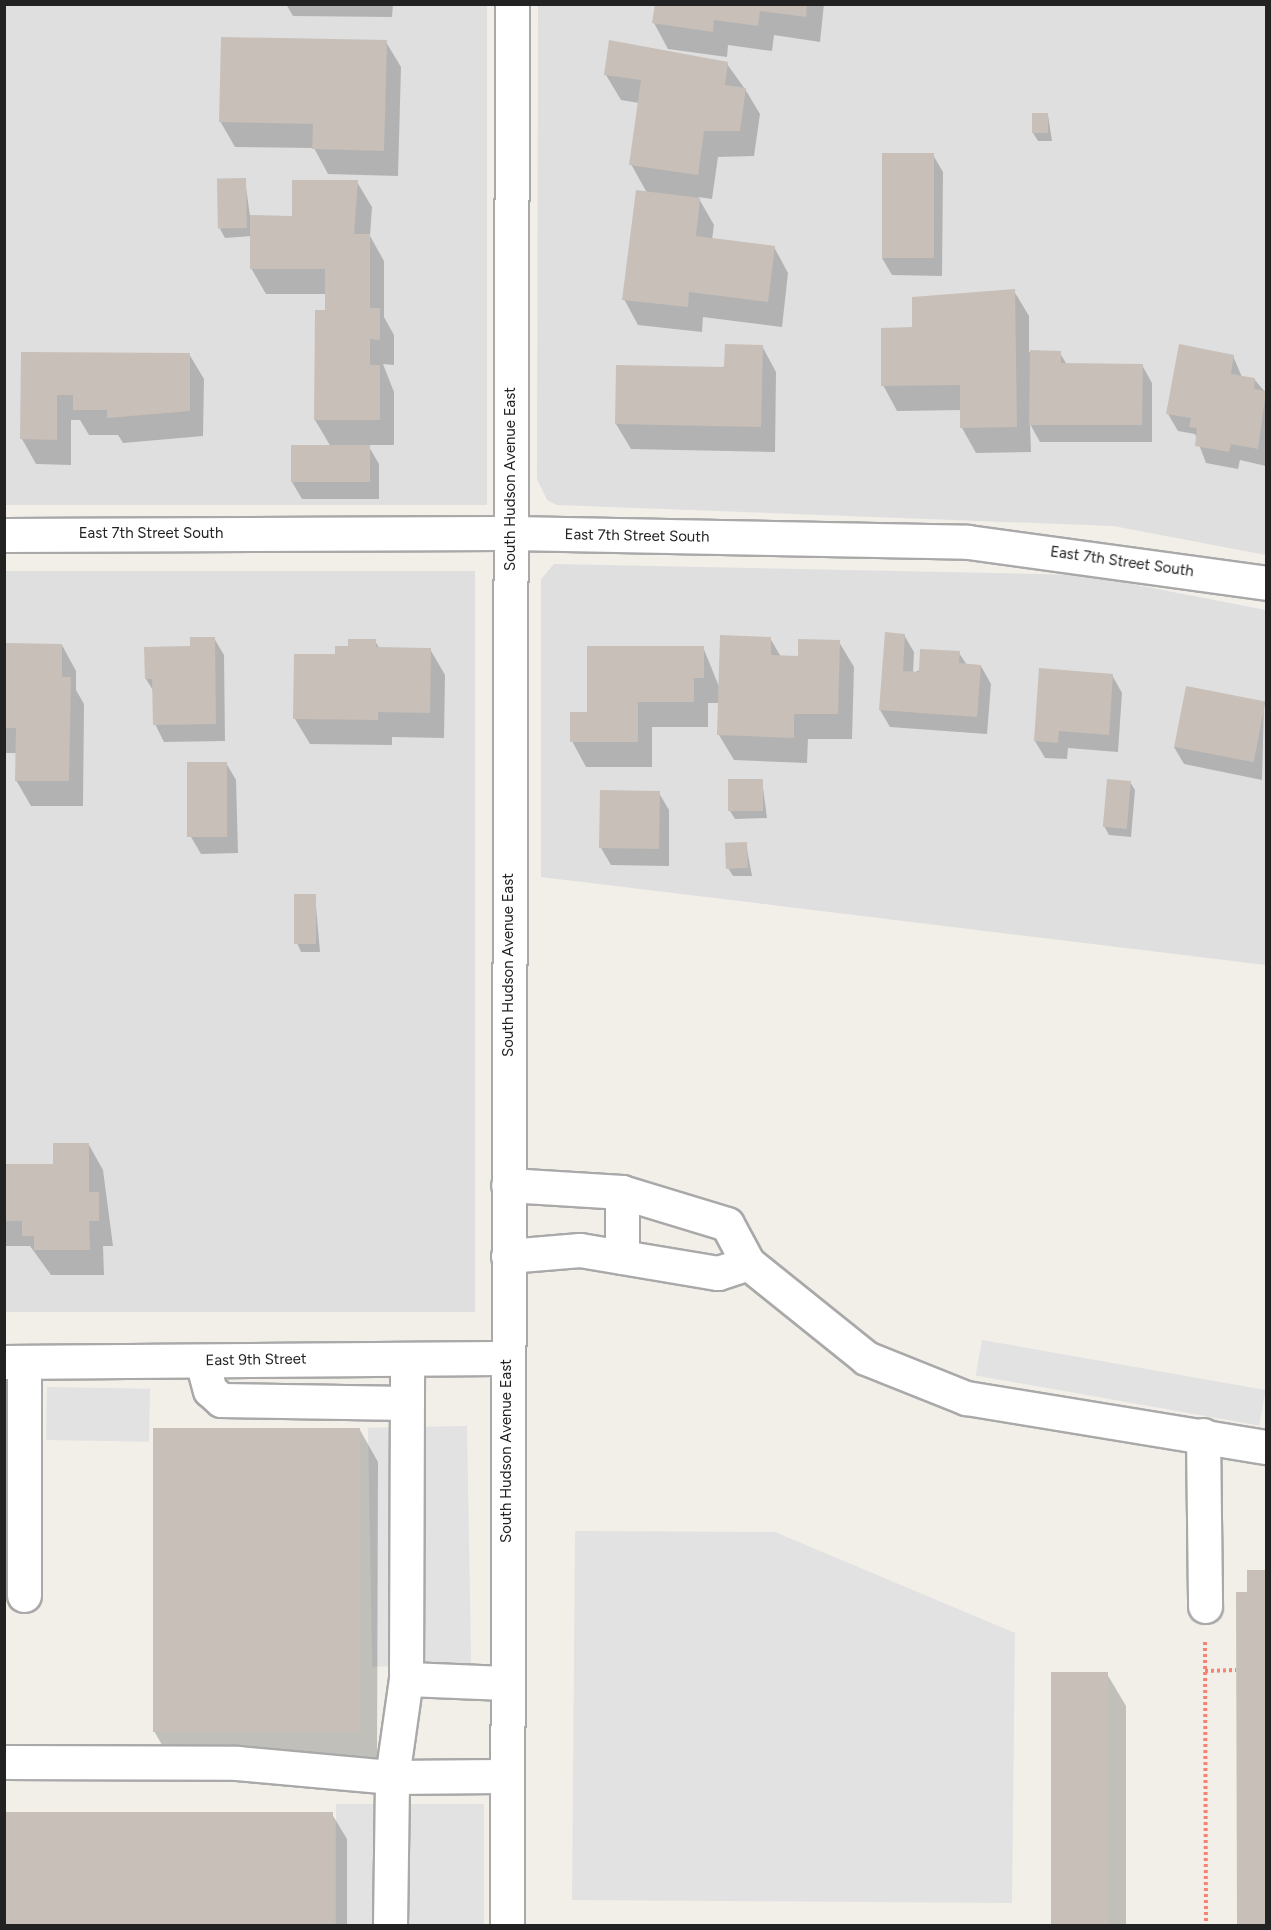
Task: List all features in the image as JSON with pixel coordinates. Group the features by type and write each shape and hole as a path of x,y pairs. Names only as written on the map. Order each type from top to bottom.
{"street":[{"name":"South Hudson Avenue East","path":"507,1926 512,4"},
{"name":"East 7th Street South","path":"4,535 512,533 968,542 1266,583"},
{"path":"508,1185 622,1192 727,1224 748,1263 866,1358 966,1398 1266,1447"},
{"path":"622,1192 622,1257"},
{"path":"508,1256 580,1250 718,1273 748,1263"},
{"name":"East 9th Street","path":"14,1362 507,1358"},
{"path":"390,1926 392,1777 406,1678 407,1359"},
{"path":"202,1361 210,1390 221,1400 407,1403"},
{"path":"14,1362 24,1595"},
{"path":"1203,1435 1205,1606"},
{"path":"406,1678 507,1683"},
{"path":"4,1762 237,1763 392,1777 507,1776"}],"path":[{"path":"1205,1606 1206,1926"},
{"path":"1205,1671 1236,1670"}],"shaded area":[{"path":"4,5 487,5 487,505 4,505"},
{"path":"538,5 1266,5 1266,555 1113,526 557,505 547,500 537,479"},
{"path":"554,564 1085,575 1266,610 1266,965 541,877 541,579"},
{"path":"4,571 475,571 475,1312 4,1312"},
{"path":"982,1340 1266,1390 1259,1425 976,1375"},
{"path":"47,1387 150,1389 149,1442 46,1440"},
{"path":"467,1426 471,1665 372,1667 368,1428"},
{"path":"575,1531 775,1532 1015,1633 1012,1903 572,1900"},
{"path":"336,1804 484,1804 484,1925 336,1925"}],"building":[{"path":"655,4 807,4 806,17 760,11 758,26 714,20 713,32 652,23"},
{"path":"221,37 387,40 384,151 312,149 313,124 219,122"},
{"path":"609,40 728,62 725,85 746,88 740,131 704,131 698,175 629,165 641,80 604,75"},
{"path":"1032,113 1048,113 1048,133 1032,133"},
{"path":"882,153 934,153 934,258 882,258"},
{"path":"246,178 247,228 218,228 217,179"},
{"path":"292,180 358,180 354,234 370,234 370,308 380,308 380,340 370,339 370,365 380,365 380,420 314,420 315,310 325,310 325,269 250,269 250,215 292,216"},
{"path":"636,190 700,198 696,236 775,246 768,302 689,292 688,307 622,300"},
{"path":"1015,289 1017,427 960,428 960,385 881,386 881,328 912,327 912,297"},
{"path":"725,344 763,345 761,427 615,424 616,365 724,367"},
{"path":"1179,344 1234,355 1231,374 1255,378 1254,389 1266,391 1258,449 1231,444 1229,452 1195,446 1197,428 1189,427 1191,418 1166,414"},
{"path":"1030,350 1061,351 1061,363 1143,364 1142,425 1029,425"},
{"path":"21,352 190,353 190,411 107,418 107,410 73,410 73,395 57,395 57,440 20,439"},
{"path":"291,445 370,445 370,482 291,482"},
{"path":"885,632 905,634 903,671 919,672 920,649 960,651 959,663 981,665 977,717 879,710"},
{"path":"720,635 771,637 771,655 798,656 798,639 840,640 838,714 794,714 794,738 717,735"},
{"path":"190,637 215,637 216,724 153,725 152,679 145,679 144,647 190,646"},
{"path":"348,639 376,639 376,647 431,648 430,713 378,712 378,720 293,719 294,654 335,654 335,646 348,646"},
{"path":"4,643 62,644 62,677 71,677 69,781 15,781 16,728 4,728"},
{"path":"587,646 704,646 704,678 694,678 694,702 638,702 638,742 570,742 570,712 587,712"},
{"path":"1039,668 1113,674 1109,735 1059,731 1058,743 1034,741"},
{"path":"1186,686 1266,701 1254,762 1174,747"},
{"path":"187,762 227,762 227,837 187,837"},
{"path":"728,779 763,779 763,811 728,811"},
{"path":"1107,779 1131,781 1127,829 1103,827"},
{"path":"600,790 660,791 659,849 599,848"},
{"path":"747,842 748,868 726,869 725,843"},
{"path":"294,894 316,894 316,944 294,944"},
{"path":"53,1143 89,1143 89,1192 99,1192 99,1221 89,1221 90,1250 34,1250 34,1236 22,1236 22,1221 4,1221 4,1164 53,1164"},
{"path":"153,1428 360,1428 360,1732 153,1732"},
{"path":"1247,1570 1266,1570 1266,1926 1237,1926 1236,1592 1247,1592"},
{"path":"1051,1672 1108,1672 1108,1926 1051,1926"},
{"path":"4,1812 333,1812 333,1926 4,1926"}]}
